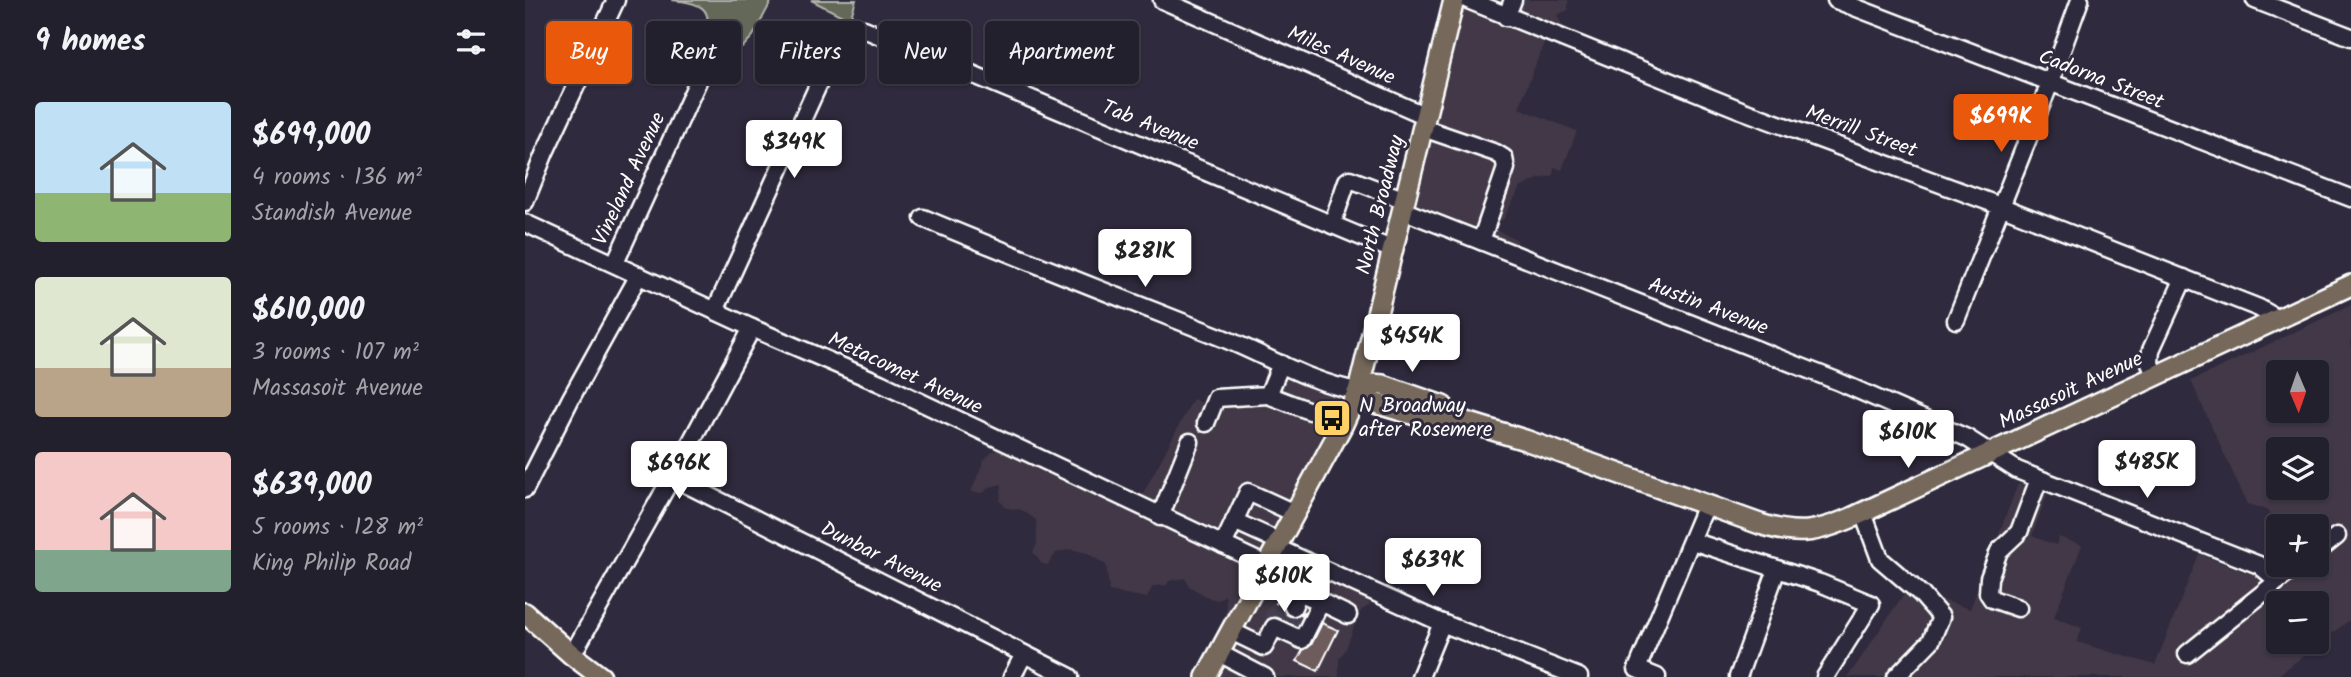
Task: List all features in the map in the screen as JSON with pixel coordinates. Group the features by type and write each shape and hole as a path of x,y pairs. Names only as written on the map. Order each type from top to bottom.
{"main road":[{"name":"North Broadway","path":"1206,677 1342,426 1358,391 1454,0"},
{"name":"Massasoit Avenue","path":"1358,391 1371,402 1431,420 1450,417 1525,440 1767,527 1797,533 1823,529 1863,513 2351,285"},
{"path":"527,620 601,677"}],"street":[{"path":"525,202 545,152 616,0"},
{"name":"Miles Avenue","path":"1162,0 1504,158 1506,168 1481,240"},
{"name":"Merrill Street","path":"1468,0 1741,110 2184,278 2259,308 2277,319"},
{"path":"1506,17 1513,0"},
{"name":"Cadorna Street","path":"1836,0 2351,198"},
{"path":"1956,320 2080,0"},
{"path":"2255,0 2351,37"},
{"name":"Tab Avenue","path":"715,311 841,35 851,29 864,29 1393,250"},
{"name":"Vineland Avenue","path":"615,263 697,84"},
{"name":"Austin Avenue","path":"1332,225 1350,179 1481,240 1837,381 1967,438 2017,471 2259,565 2278,582"},
{"path":"923,218 1336,387 1358,391"},
{"name":"Metacomet Avenue","path":"527,230 615,263 752,328 880,383 1223,545 1263,569 1299,600 1348,615"},
{"path":"525,489 571,397 639,275"},
{"path":"2155,376 2150,363 2151,350 2184,278"},
{"path":"572,655 752,328"},
{"path":"1268,395 1281,364"},
{"path":"1206,424 1216,397 1268,395 1310,411"},
{"path":"1160,517 1190,442"},
{"name":"Dunbar Avenue","path":"672,477 1070,677"},
{"path":"2018,608 1992,599 1988,593 1989,578 1999,551 2019,532 2039,479"},
{"path":"1223,545 1248,492 1294,513"},
{"path":"1657,677 1637,669 1706,505"},
{"path":"1863,513 1880,559 1921,594 1941,617 1931,641 1896,677"},
{"path":"1234,521 1313,564 1442,623 1579,677"},
{"path":"2329,542 2337,536"},
{"path":"1692,541 1820,583 1871,604 1825,677"},
{"path":"1231,631 1264,647 1283,628 1302,640 1299,600 1313,564"},
{"path":"1738,677 1777,569"},
{"path":"2187,654 2284,577"},
{"path":"1420,677 1442,623"},
{"path":"1219,653 1255,675"},
{"path":"1012,677 1024,654"}],"shaded area":[{"path":"1453,0 1568,0 1568,10 1557,15 1562,25 1579,35 1575,42 1548,32 1519,108 1577,131 1562,170 1554,167 1553,176 1538,179 1520,188 1503,220 1489,217 1491,228 1518,240 1513,248 1406,207"},
{"path":"2351,305 2351,619 2329,636 2329,591 2266,591 2266,654 2306,654 2276,677 1848,677 1907,589 1970,609 2018,484 2047,495 2032,536 2056,545 2059,537 2082,545 2054,617 2082,628 2077,642 2155,665 2199,554 2251,574 2266,562 2266,577 2329,577 2329,514 2269,514 2267,510 2247,504 2191,381"},
{"path":"1259,362 1355,389 1273,545 1365,595 1370,605 1358,616 1346,649 1339,659 1339,677 1205,677 1230,627 1221,627 1226,609 1225,595 1218,600 1209,598 1189,586 1185,578 1169,581 1167,585 1153,586 1147,598 1109,591 1106,565 1087,553 1070,549 1056,553 1048,565 1042,564 1033,552 1037,544 1036,520 1022,510 1006,508 1000,501 1002,484 990,487 983,493 971,492 984,460 1005,445 1139,501 1193,399 1214,408 1258,391 1264,383 1264,369"}],"green space":[{"path":"672,0 772,0 761,21 755,21 755,32 742,48 741,21 708,21 702,8"},
{"path":"811,0 856,0 850,20"}],"building":[{"path":"1278,599 1284,602 1283,609 1289,616 1295,617 1304,612 1297,626 1278,617 1269,618"},
{"path":"1322,623 1338,630 1318,671 1297,661 1303,650 1311,645"}],"tunnel":[{"path":"1271,620 1281,601"},
{"path":"1284,626 1293,607"},
{"path":"1294,631 1303,612"}],"place":[{"name":"N Broadway after Rosemere","path":"1332,418"}]}
